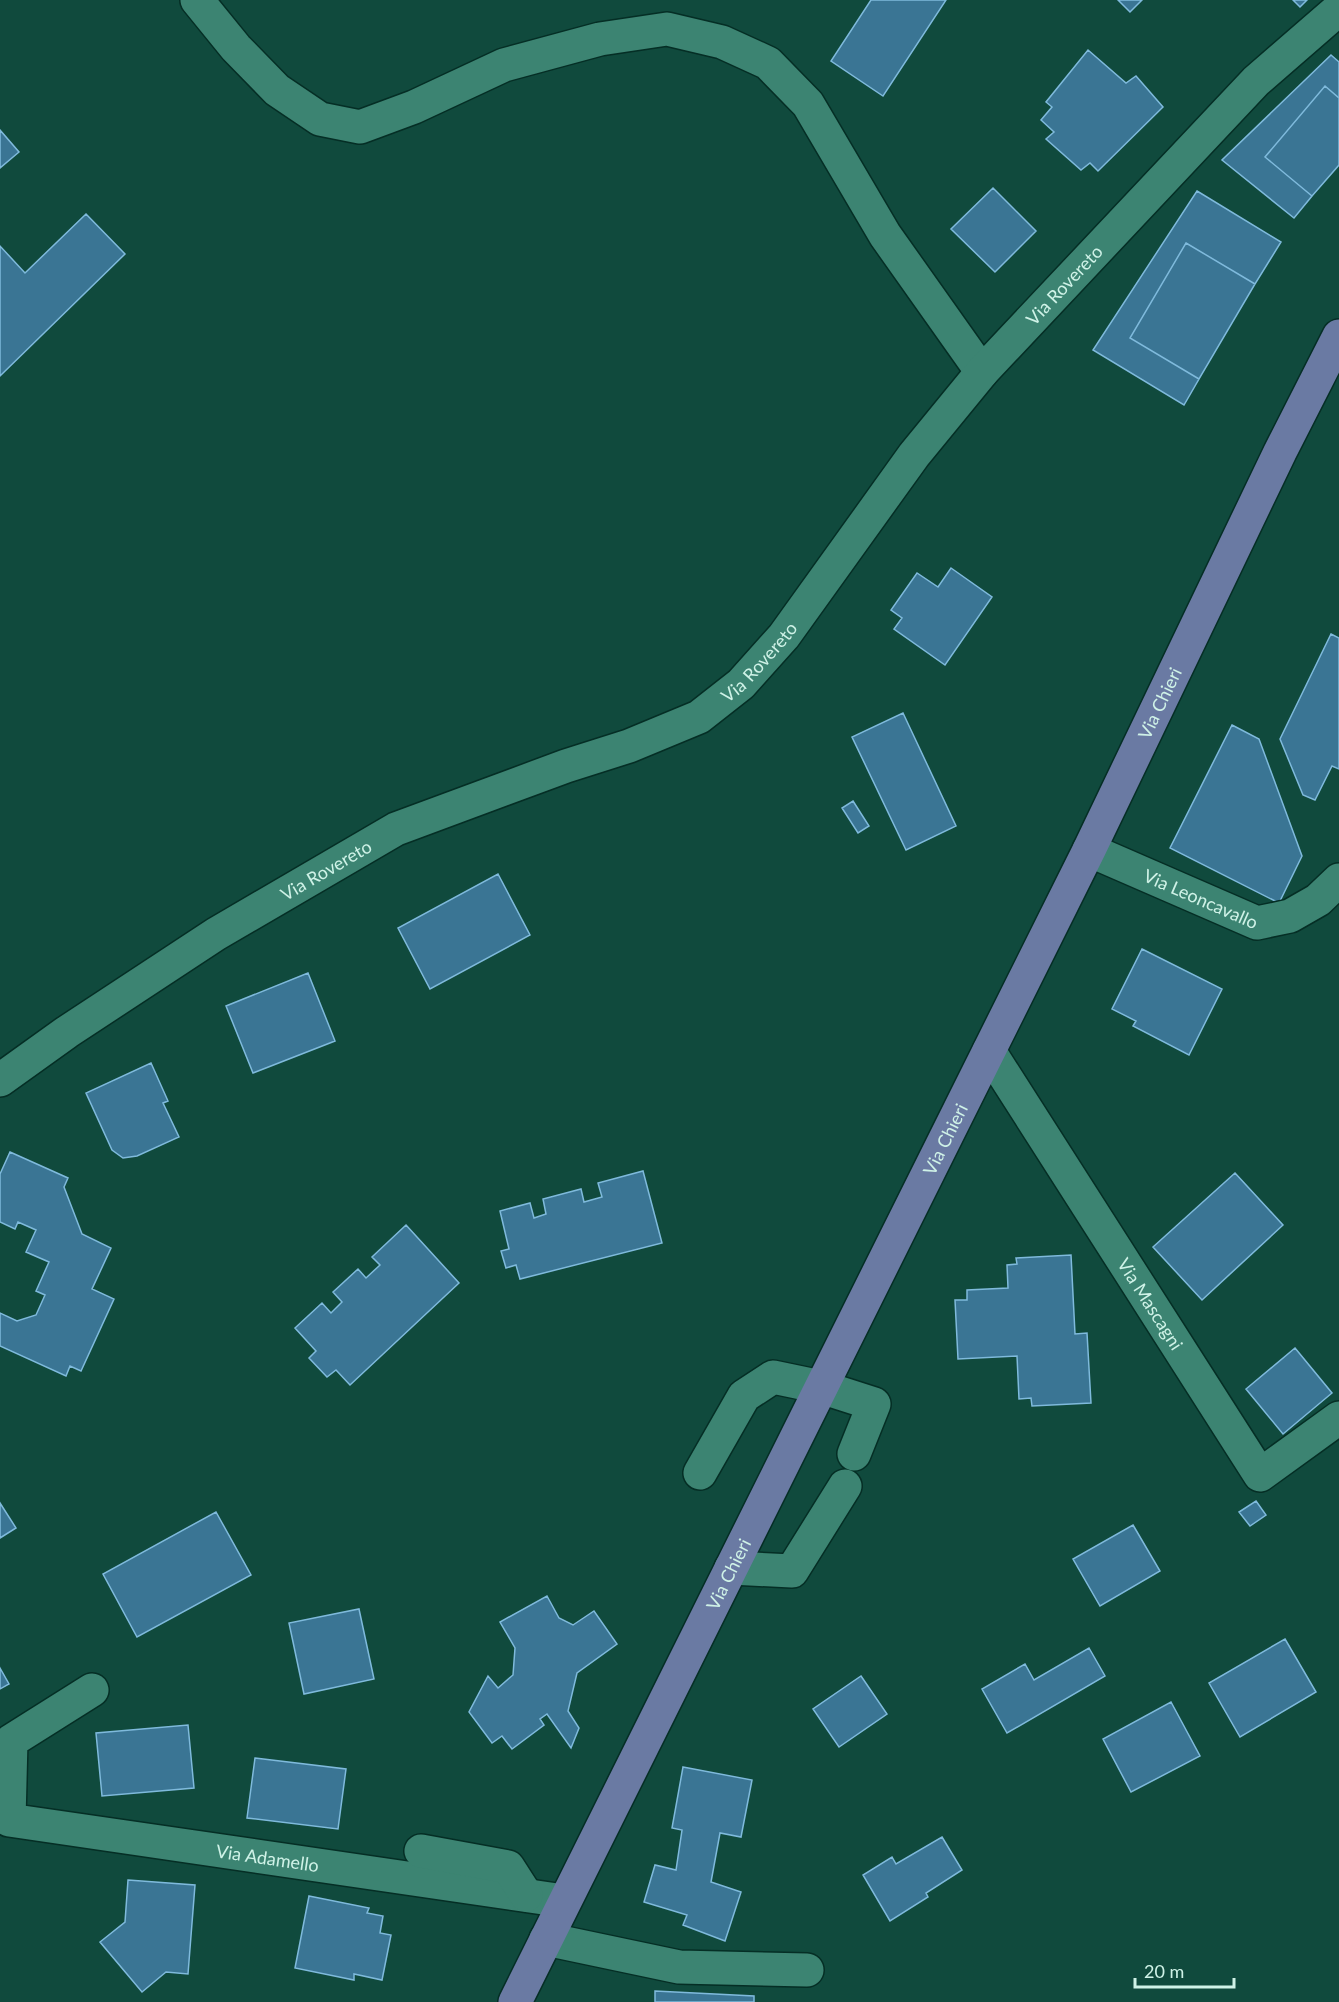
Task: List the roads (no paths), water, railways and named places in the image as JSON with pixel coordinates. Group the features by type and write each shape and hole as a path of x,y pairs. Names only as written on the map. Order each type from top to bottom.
{"main road":[{"name":"Via Chieri","path":"515,2002 1089,850 1280,452 1339,336"}],"street":[{"path":"197,0 236,48 277,90 320,118 360,127 414,107 504,65 600,39 667,29 722,42 768,63 808,104 885,235 982,372"},
{"name":"Via Rovereto","path":"0,1080 67,1032 216,934 396,829 566,766 629,746 699,717 741,684 784,636 914,455 982,372 1256,81 1339,9"},
{"name":"Via Leoncavallo","path":"1089,850 1257,923 1290,916 1317,900 1339,880"},
{"name":"Via Mascagni","path":"989,1051 1260,1475 1339,1418"},
{"path":"700,1473 744,1396 773,1377 821,1387 874,1404 854,1454"},
{"path":"731,1568 792,1571 845,1486"},
{"name":"Via Adamello","path":"92,1690 11,1741 4,1820 564,1901"},
{"path":"421,1851 508,1867 526,1895"},
{"path":"546,1939 679,1967 807,1970"}]}
